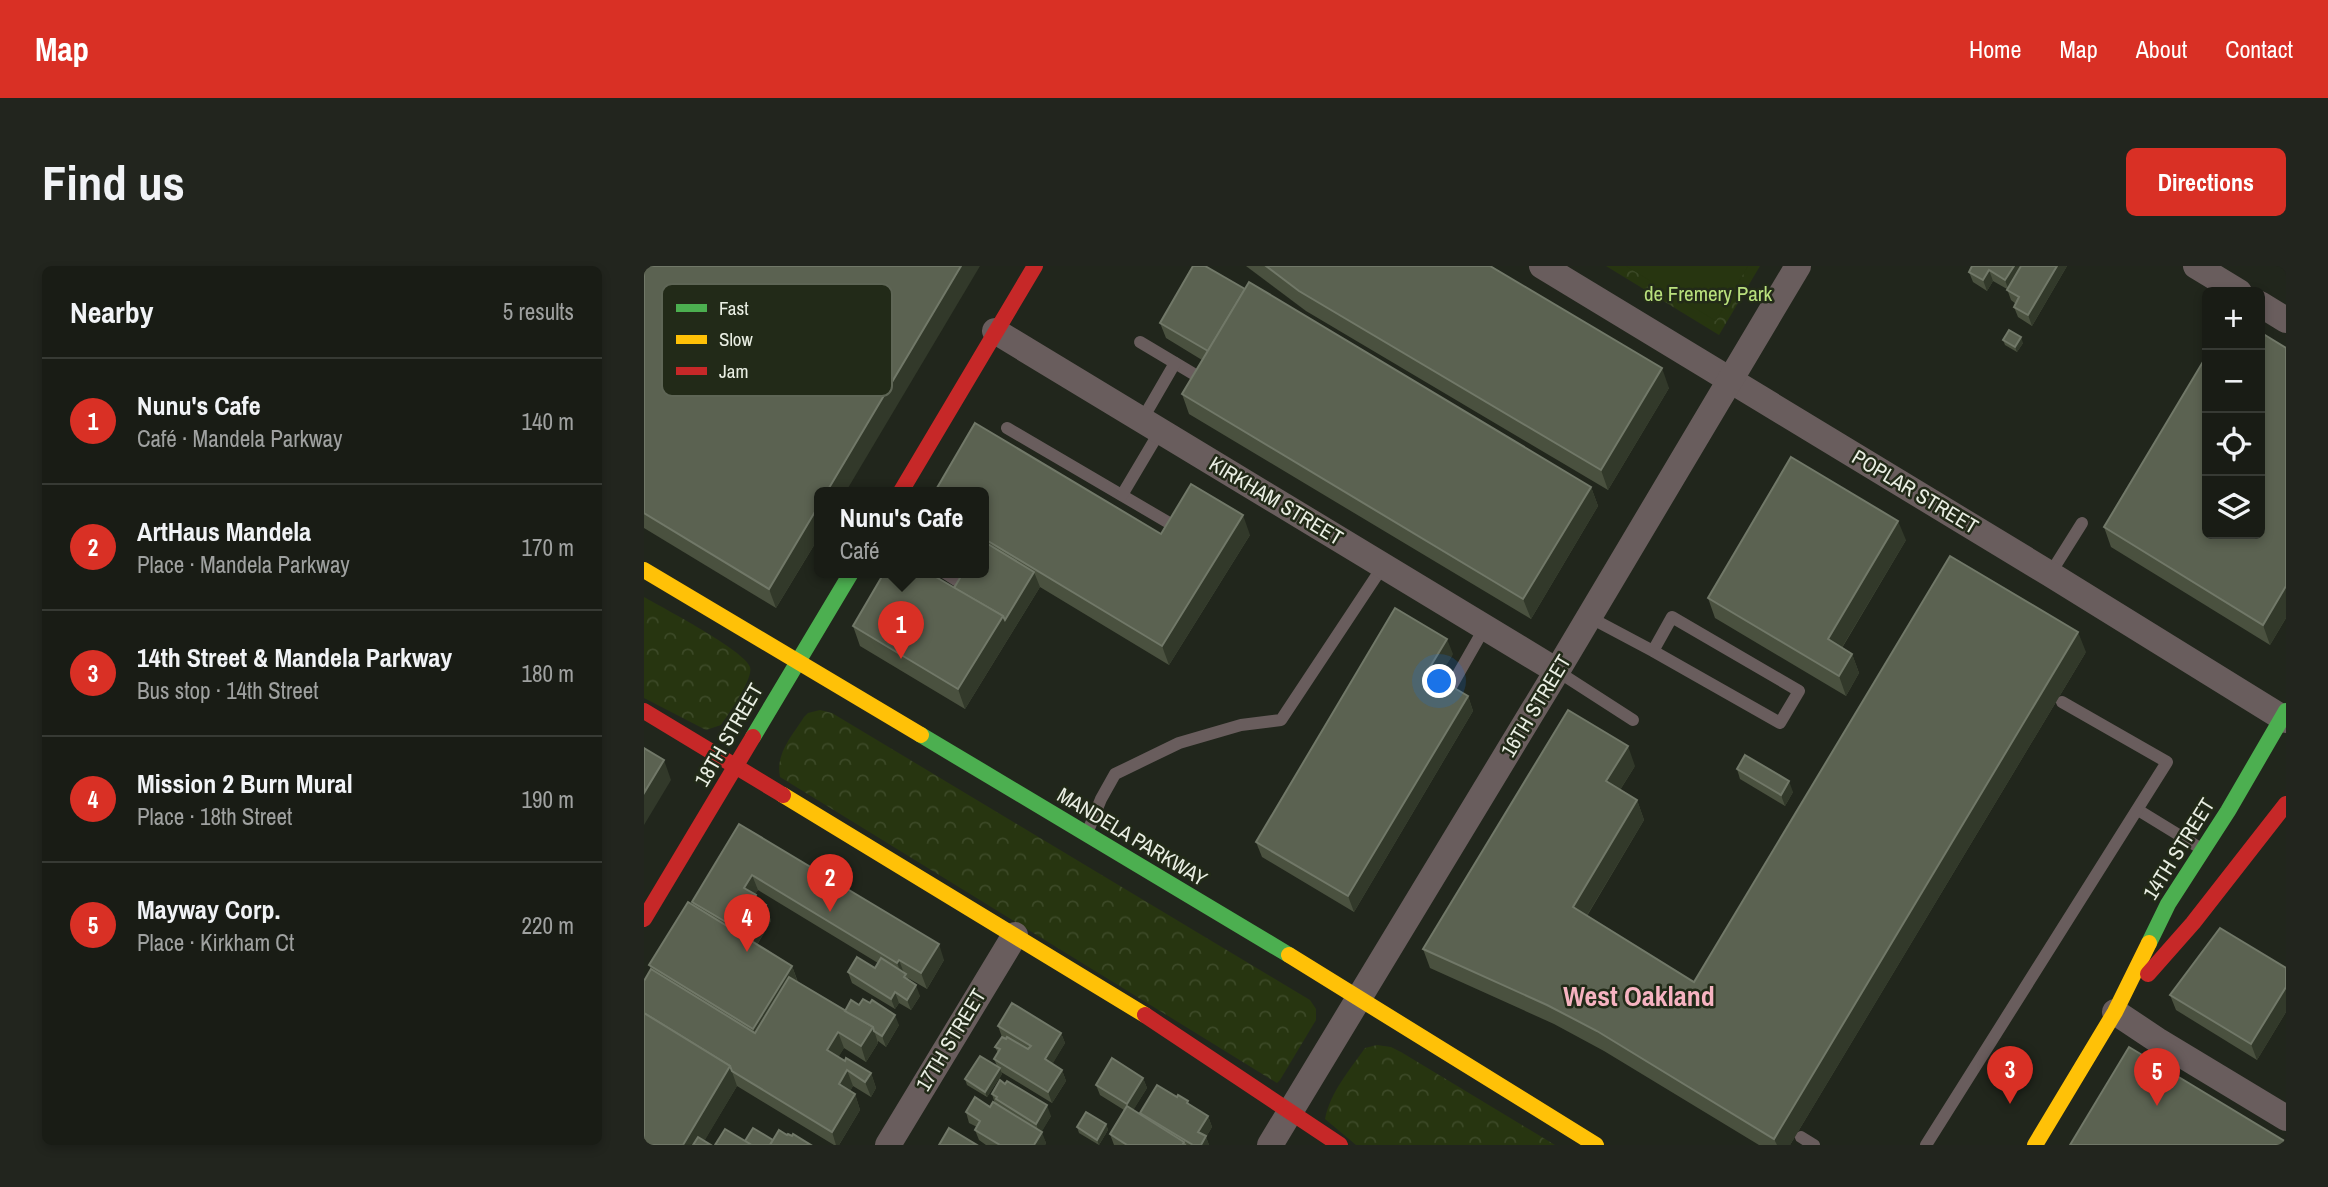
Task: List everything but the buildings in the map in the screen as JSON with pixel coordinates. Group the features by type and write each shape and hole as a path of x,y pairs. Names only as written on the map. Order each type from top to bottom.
{"main road":[{"path":"904,487 1035,266"},
{"name":"MANDELA PARKWAY","path":"644,570 797,659 849,693 1360,998 1596,1145"},
{"name":"18TH STREET","path":"644,919 848,578"},
{"path":"644,711 1150,1018 1340,1145"},
{"name":"14TH STREET","path":"2035,1145 2115,1012 2168,904 2285,716"},
{"name":"14TH STREET","path":"2115,1012 2193,923 2286,804"}],"street":[{"name":"POPLAR STREET","path":"1542,266 2285,716"},
{"name":"16TH STREET","path":"1270,1145 1590,617 1798,266"},
{"path":"2196,266 2231,287"},
{"path":"2265,307 2286,320"},
{"name":"KIRKHAM STREET","path":"995,331 1557,671"},
{"name":"17TH STREET","path":"888,1145 1015,935"},
{"path":"2115,1012 2286,1118"}],"lane":[{"path":"1140,342 1202,379"},
{"path":"1122,495 1175,363"},
{"path":"1007,429 1175,527"},
{"path":"2050,574 2082,523"},
{"path":"1086,834 1115,774 1179,743 1241,725 1281,719 1383,566"},
{"path":"953,578 962,584"},
{"path":"1590,617 1780,723 1798,691 1672,617 1653,650"},
{"path":"1448,692 1485,627"},
{"path":"1557,671 1633,720"},
{"path":"1926,1145 2167,762 2062,702"},
{"path":"2138,810 2203,849"},
{"path":"1801,1137 1814,1145"}],"green space":[{"name":"de Fremery Park","path":"1606,266 1760,266 1719,335"},
{"name":"de Fremery Park","path":"1626,266 1748,266 1716,321"},
{"path":"644,597 719,640 734,650 750,667 744,688 721,725 706,730 644,698"},
{"path":"820,710 832,713 1310,1000 1316,1009 1316,1020 1280,1080 1277,1083 780,777 782,753 790,738 808,713"},
{"path":"1377,1045 1401,1052 1555,1145 1356,1145 1325,1119 1336,1090 1347,1073 1365,1048"}],"traffic: fast":[{"path":"753,737 848,578"},
{"path":"2149,943 2168,904 2228,811 2286,711"},
{"path":"921,735 1289,955"}],"traffic: slow":[{"path":"644,570 921,735"},
{"path":"783,795 1145,1015"},
{"path":"2035,1145 2115,1012 2149,943"},
{"path":"1289,955 1596,1145"}],"traffic: jam":[{"path":"904,487 1035,266"},
{"path":"644,711 783,795"},
{"path":"644,919 753,737"},
{"path":"2148,974 2193,923 2286,804"},
{"path":"1145,1015 1340,1145"}],"place":[{"name":"Nunu's Cafe","path":"901,659"},
{"name":"ArtHaus Mandela","path":"830,912"},
{"name":"Mission 2 Burn Mural","path":"747,952"},
{"name":"14th Street & Mandela Parkway","path":"2010,1104"},
{"name":"Mayway Corp.","path":"2157,1106"}],"district":[{"name":"West Oakland","path":"1639,996"}]}
